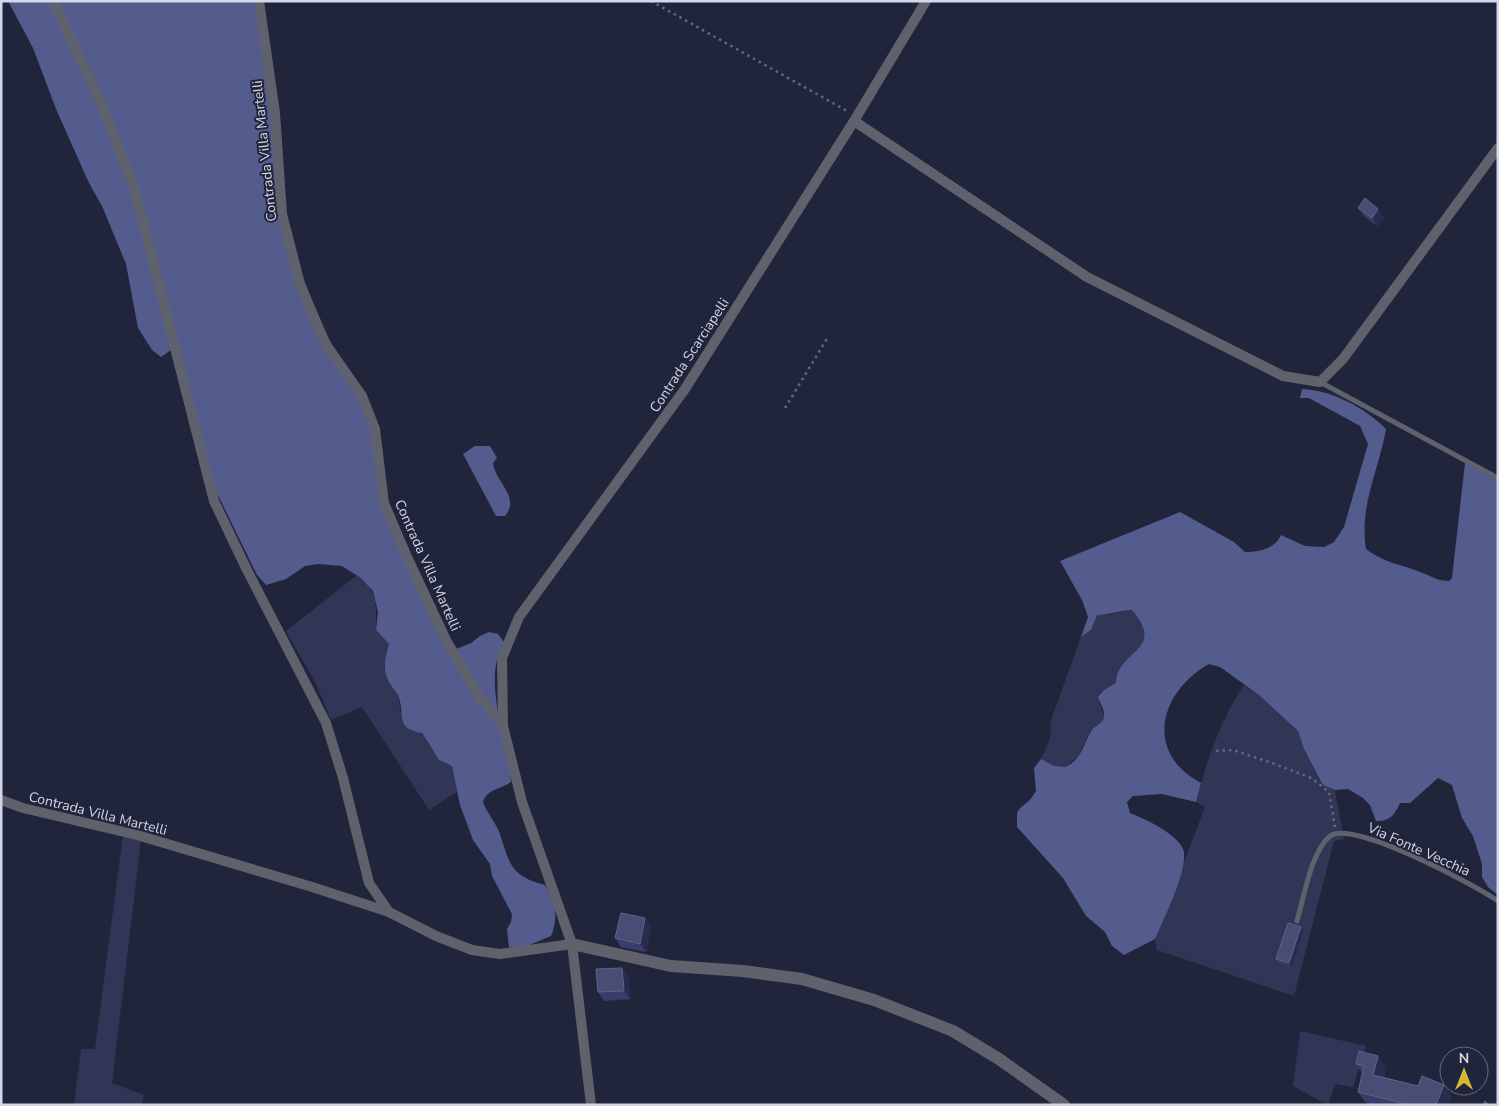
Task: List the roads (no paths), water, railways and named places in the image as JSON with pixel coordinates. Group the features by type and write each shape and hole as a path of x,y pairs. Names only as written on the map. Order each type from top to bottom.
{"street":[{"name":"Contrada Villa Martelli","path":"54,1 101,103 134,187 214,501 247,570 326,723 343,778 369,883 390,912"},
{"name":"Contrada Villa Martelli","path":"1,800 23,808 146,838 300,883 390,912 436,936 472,950 500,954 572,944 522,802 503,726 479,696 446,640 407,557 384,503 374,430 362,396 325,343 300,284 282,214 275,113 259,1"},
{"name":"Contrada Scarciapelli","path":"503,726 502,658 519,617 685,389 855,119 926,1"},
{"path":"855,119 1087,277 1283,376 1320,382 1343,359 1498,148"},
{"path":"591,1105 572,944 671,966 802,980 874,1000 953,1031 999,1059 1064,1105"}],"lane":[{"path":"1320,382 1498,478"},
{"name":"Via Fonte Vecchia","path":"1297,921 1314,862 1323,844 1336,834 1342,832 1373,840 1478,887 1498,901"}]}
